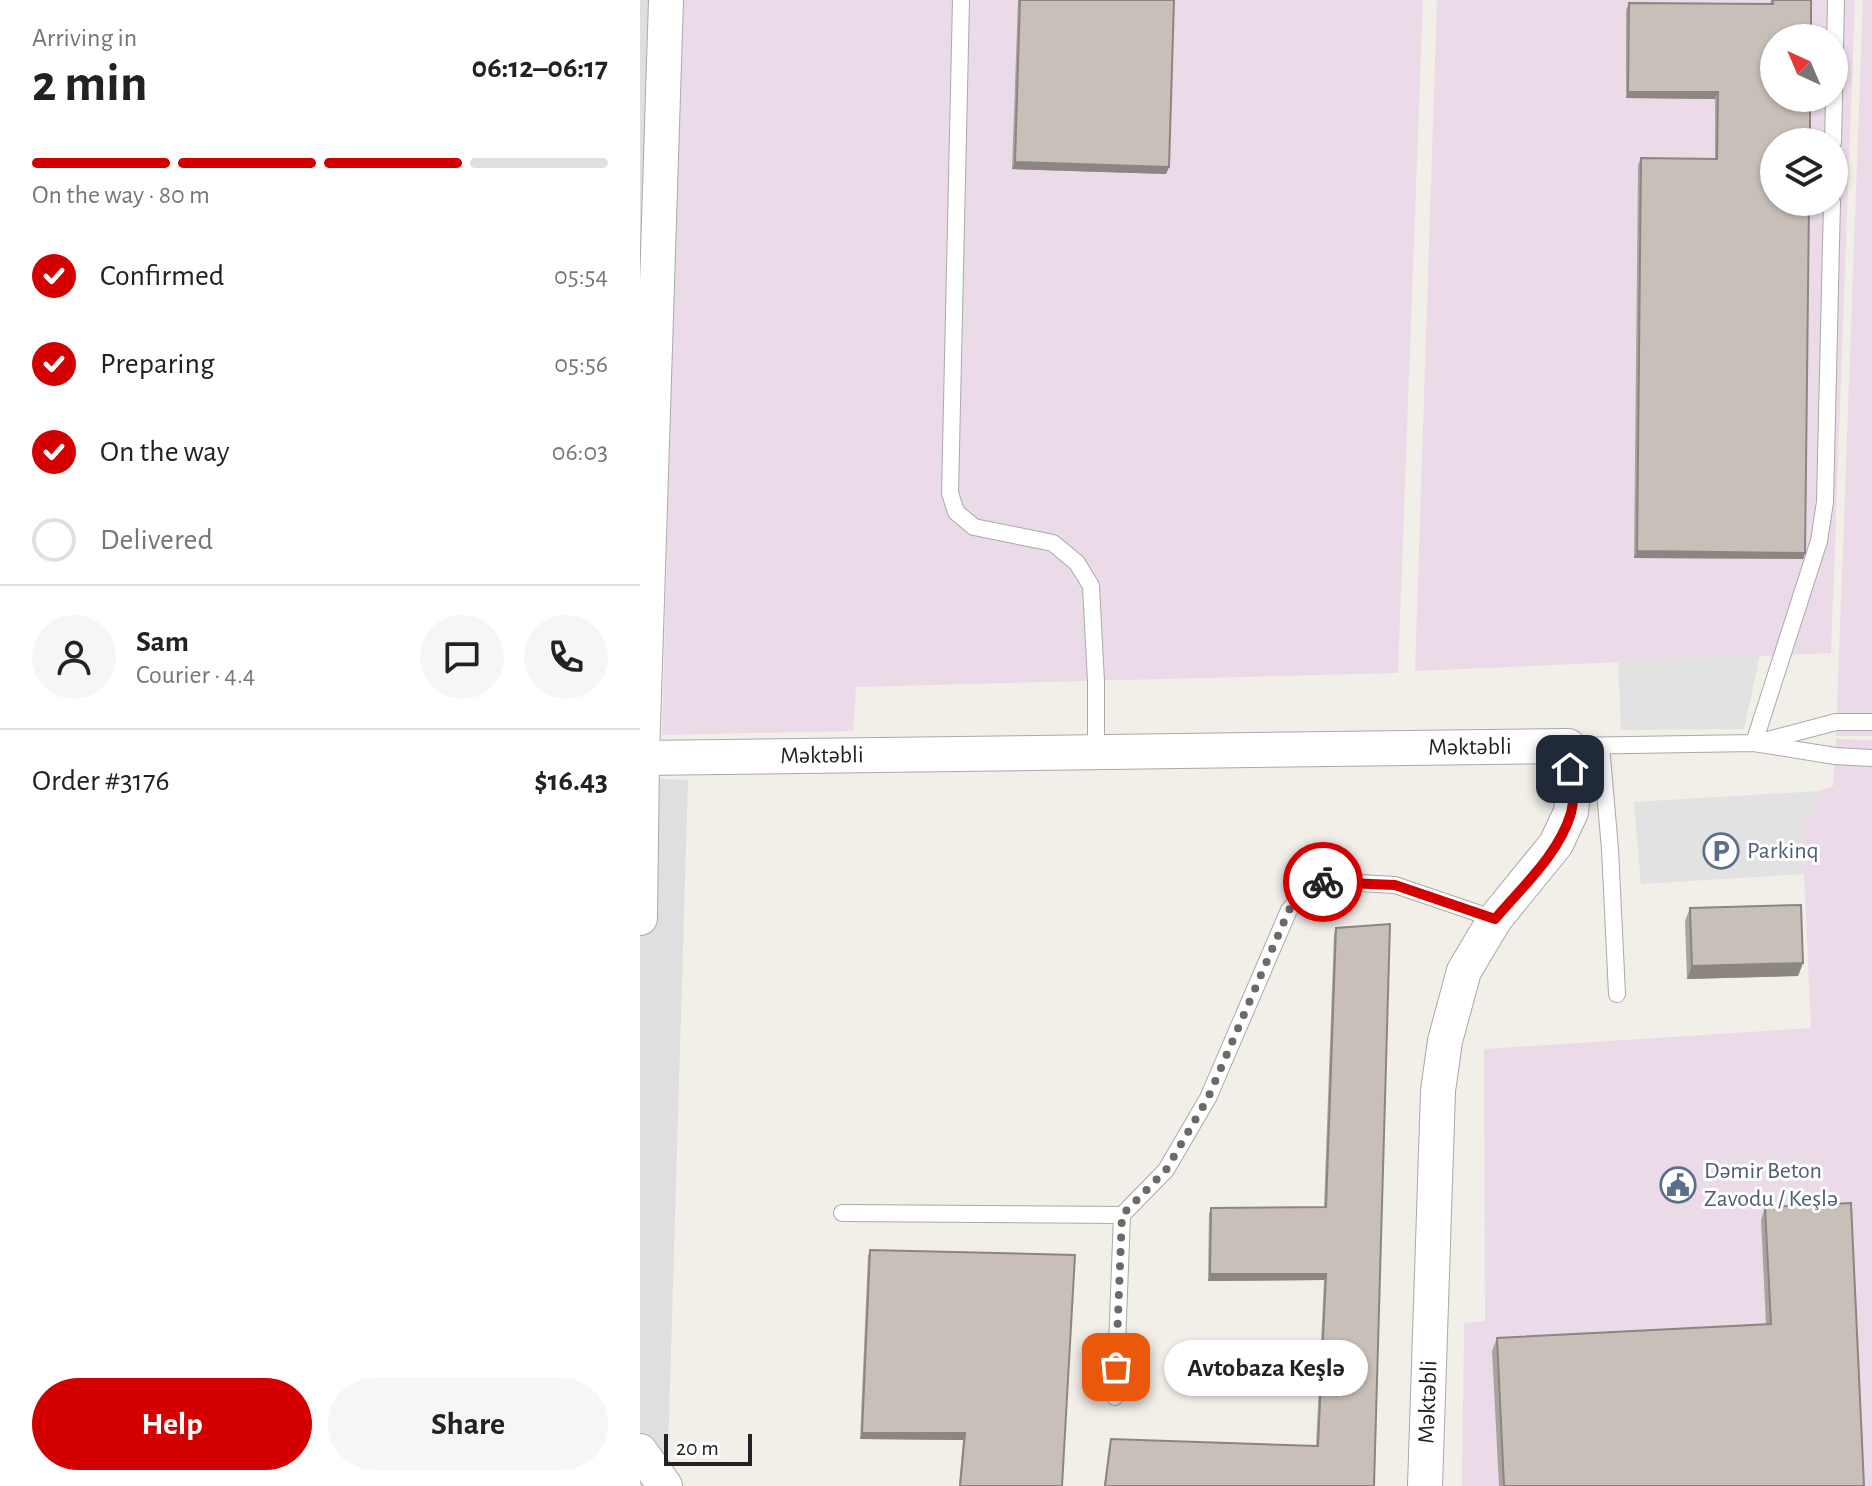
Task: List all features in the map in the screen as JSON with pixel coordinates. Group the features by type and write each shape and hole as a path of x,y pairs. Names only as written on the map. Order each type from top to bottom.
{"street":[{"path":"640,918 644,600 666,0"},
{"name":"Məktəbli","path":"642,758 1585,746 1571,812 1556,844 1495,919 1464,971 1445,1041 1438,1091 1425,1486"},
{"path":"640,1451 665,1486"}],"lane":[{"path":"961,0 950,493 956,512 974,527 1053,543 1077,563 1091,586 1096,752"},
{"path":"1836,0 1836,24"},
{"path":"1754,743 1819,541 1825,502 1832,216"},
{"path":"1754,743 1836,722 1872,722"},
{"path":"1617,994 1610,849 1585,746 1754,743 1835,756 1872,758"},
{"path":"1115,1397 1122,1215 1166,1170 1208,1098 1289,910 1305,892 1324,881 1395,885 1495,919"},
{"path":"842,1213 1122,1215"}],"shaded area":[{"path":"640,0 651,0 640,383"},
{"path":"682,0 1423,0 1398,673 856,687 853,731 662,735"},
{"path":"1437,0 1855,0 1848,190 1848,128 1760,128 1760,216 1847,216 1831,653 1415,671"},
{"path":"1863,0 1872,0 1872,736 1836,736"},
{"path":"1760,655 1744,729 1621,730 1618,661"},
{"name":"Dəmir Beton Zavodu / Keşlə","path":"1836,739 1872,740 1872,1486 1462,1486 1464,1323 1485,1321 1484,1049 1811,1028 1802,828 1820,791 1833,786"},
{"path":"640,778 688,780 667,1486 640,1486"},
{"name":"Parkinq","path":"1820,791 1802,828 1804,874 1641,884 1634,802"}],"building":[{"path":"1020,0 1174,0 1169,167 1015,162"},
{"path":"1773,0 1811,0 1811,24 1760,24 1760,112 1810,112 1810,128 1760,128 1760,216 1809,216 1805,553 1637,551 1641,158 1717,159 1718,92 1628,92 1629,3 1773,4"},
{"path":"1801,905 1803,963 1692,966 1690,908"},
{"path":"1390,924 1374,1486 1105,1486 1111,1439 1318,1446 1326,1274 1210,1274 1211,1208 1326,1207 1336,928"},
{"path":"1851,1203 1864,1486 1504,1486 1497,1338 1771,1324 1765,1207"},
{"path":"870,1250 1075,1255 1062,1486 960,1486 965,1433 862,1433"}],"way so far":[{"path":"1116,1367 1122,1215 1166,1170 1208,1098 1289,910 1305,892 1323,882"}],"place":[{"name":"Parkinq","path":"1721,851"},
{"name":"Dəmir Beton Zavodu / Keşlə","path":"1678,1185"},
{"name":"Avtobaza Keşlə","path":"1116,1367"}],"route":[{"path":"1323,882 1395,885 1495,919 1556,844 1571,812 1573,792 1570,769"}]}
